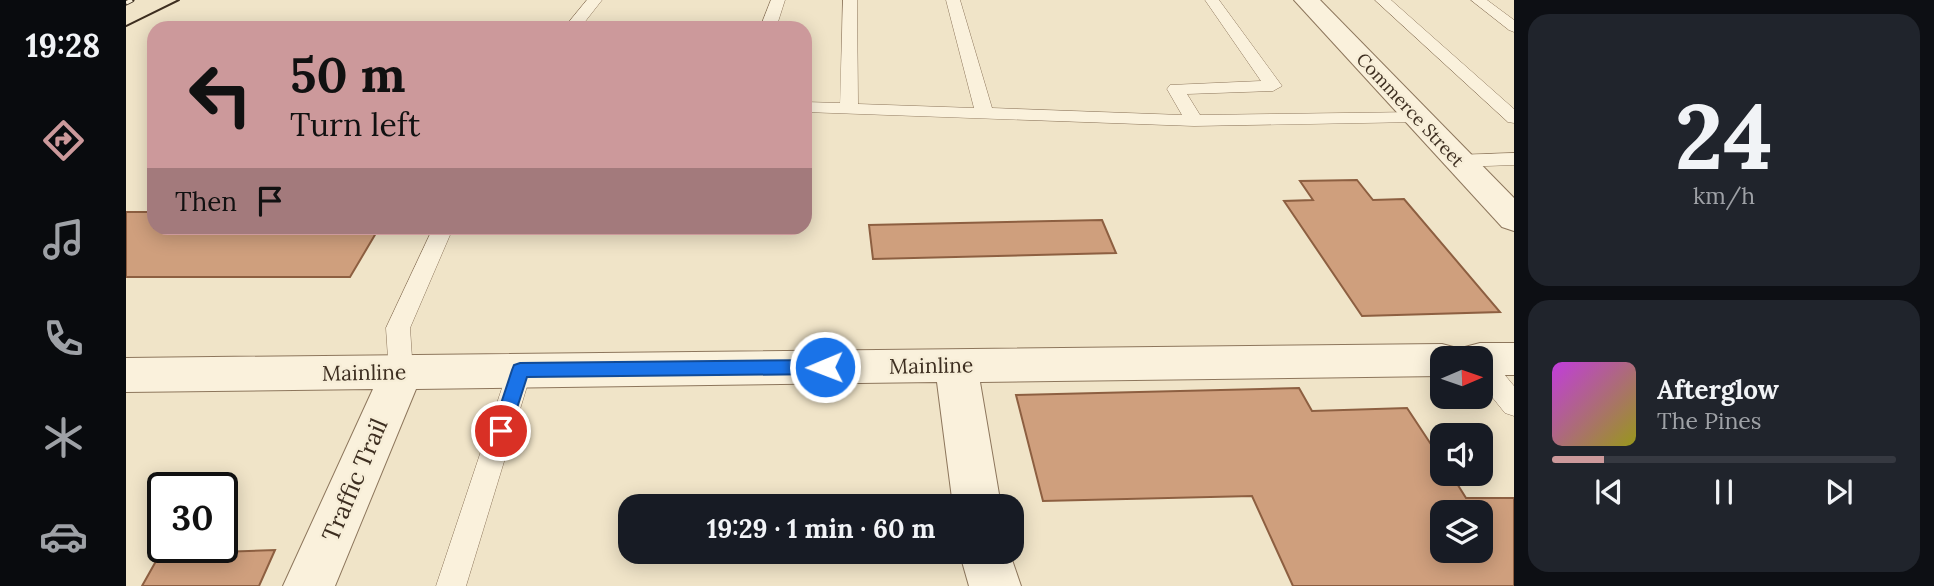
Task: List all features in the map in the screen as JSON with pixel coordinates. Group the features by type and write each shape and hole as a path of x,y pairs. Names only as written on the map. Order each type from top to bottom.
{"street":[{"name":"Commerce Street","path":"1306,0 1514,219"},
{"path":"1493,360 1514,359"},
{"name":"Mainline","path":"126,375 1430,360"},
{"path":"956,365 975,494"},
{"name":"Traffic Trail","path":"309,586 401,373"},
{"path":"986,564 995,586"}],"lane":[{"path":"578,21 595,0"},
{"path":"770,21 778,0"},
{"path":"849,109 850,0"},
{"path":"953,0 984,113"},
{"path":"1194,121 1176,89 1273,86 1212,0"},
{"path":"1382,0 1514,118"},
{"path":"1478,0 1514,27"},
{"path":"812,107 1194,121 1417,117"},
{"path":"1458,161 1514,159"},
{"path":"401,373 398,328 440,235"},
{"path":"451,586 520,370"},
{"path":"1493,378 1514,405"}],"building":[{"path":"1357,180 1373,200 1404,199 1500,312 1362,316 1284,201 1313,200 1300,181"},
{"path":"126,212 147,212 147,235 375,235 350,277 126,277"},
{"path":"1102,220 1116,253 873,259 869,225"},
{"path":"1299,388 1312,411 1407,408 1430,443 1430,486 1458,486 1466,498 1514,498 1514,586 1293,586 1252,496 1043,501 1016,395"},
{"path":"275,550 259,586 142,586 155,563 238,563 238,551"}],"tram line":[{"path":"126,26 179,0"}],"railway":[{"path":"126,3 132,0"}],"route":[{"path":"501,431 520,370 825,367"}]}
